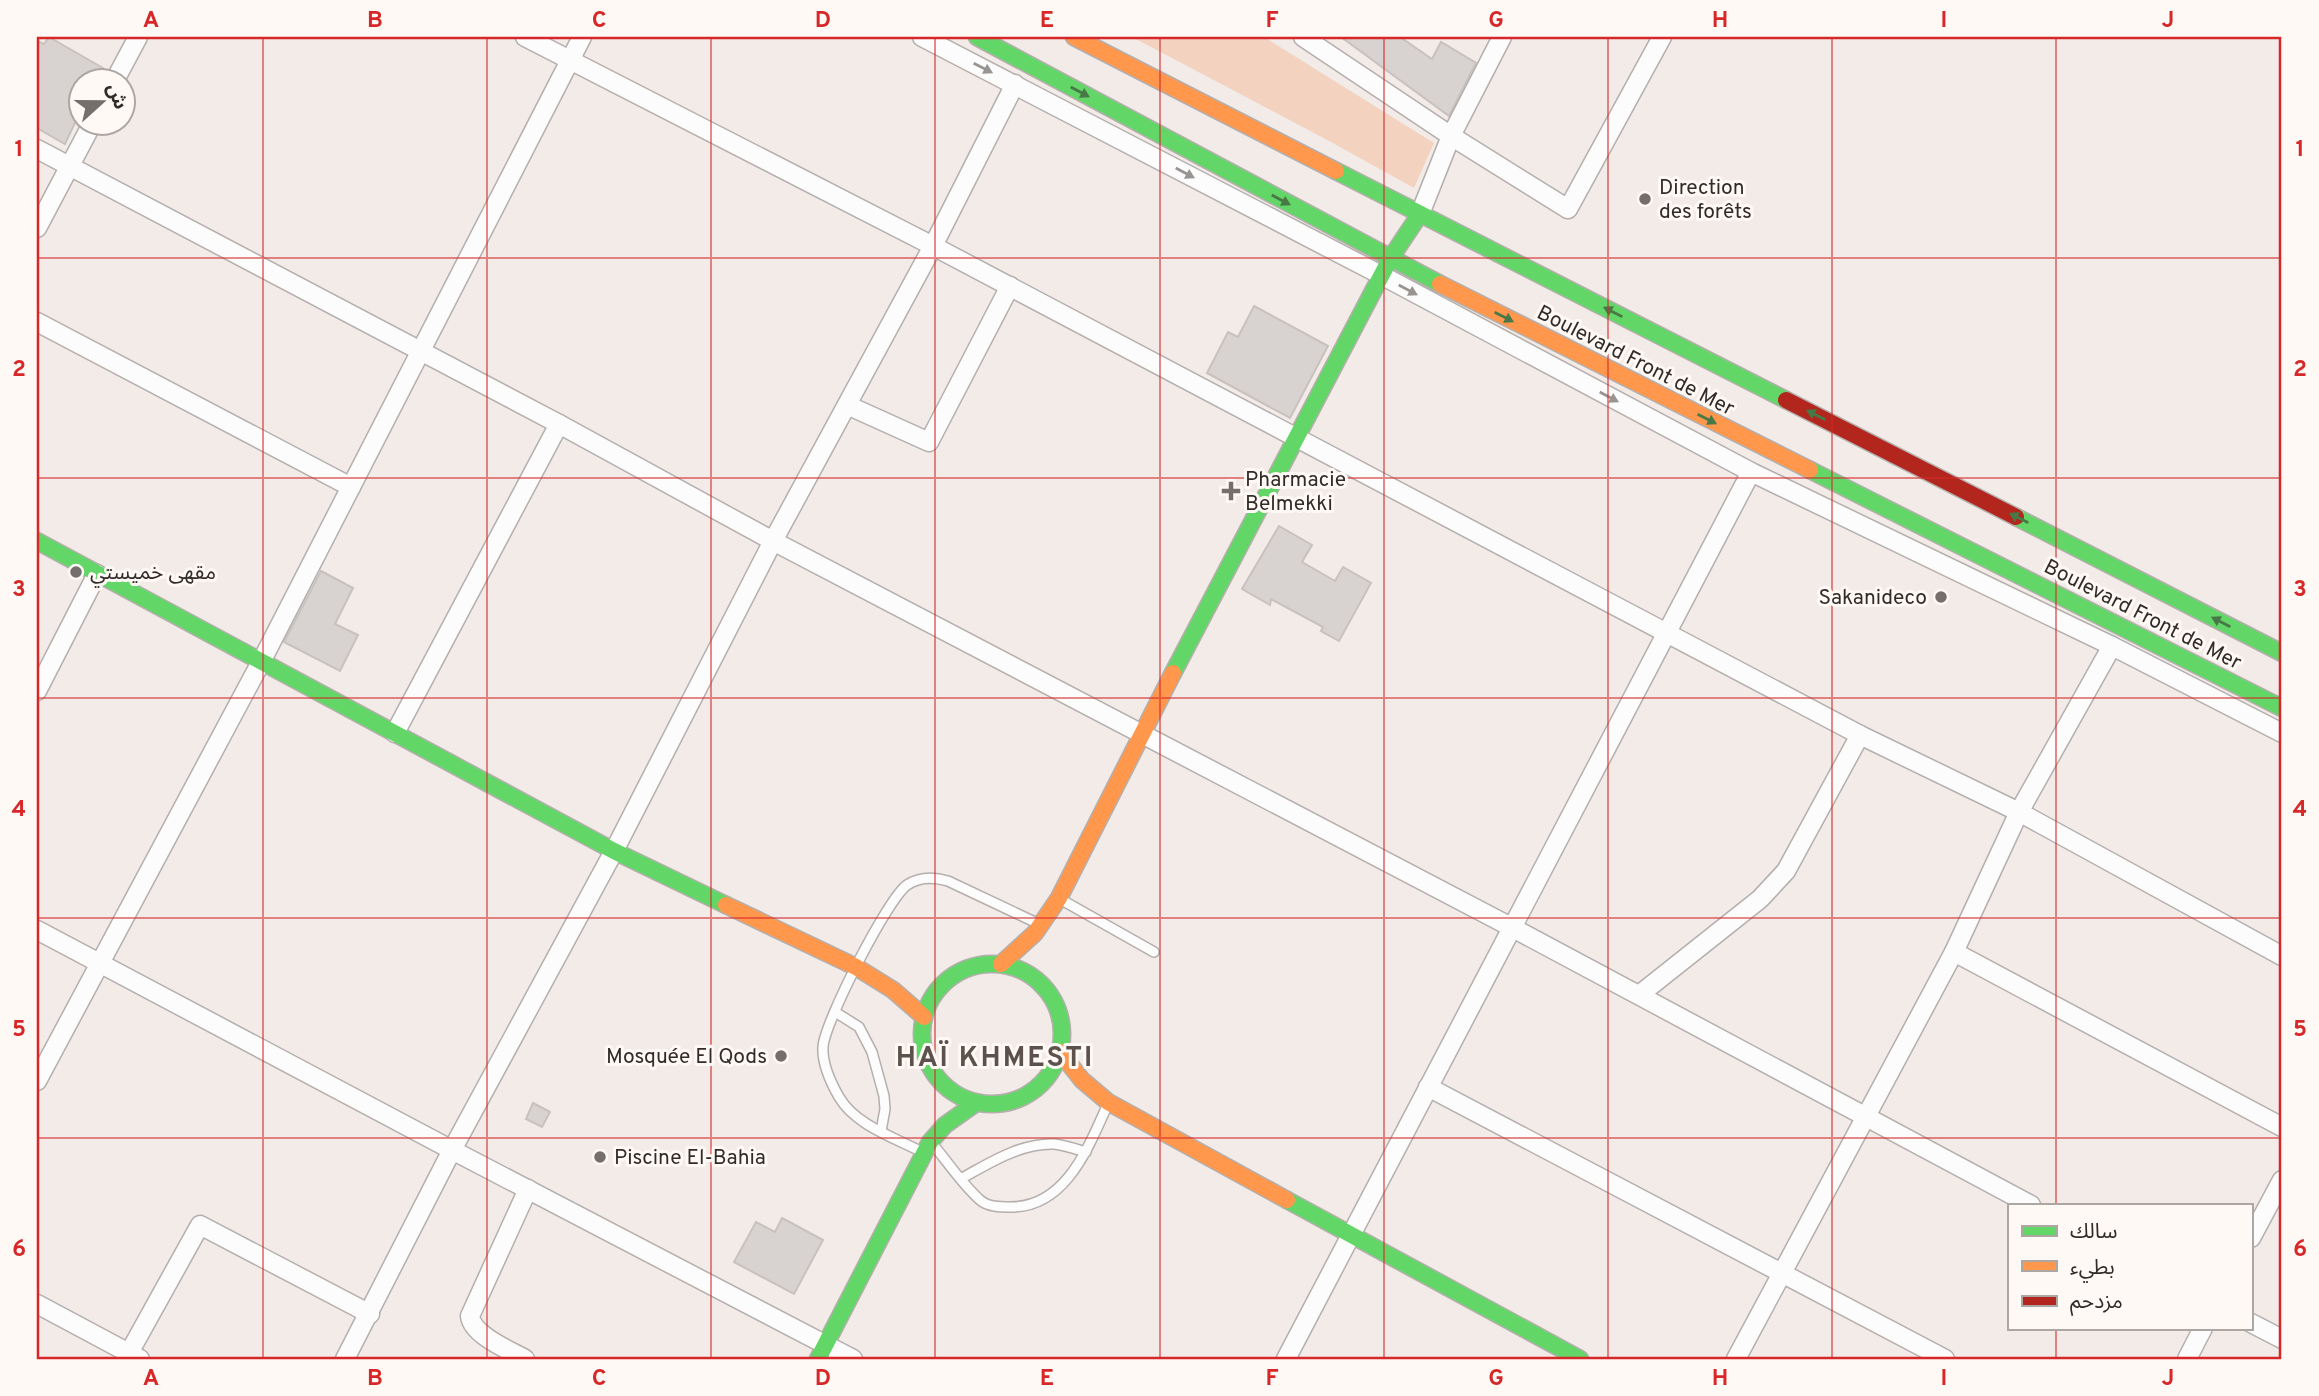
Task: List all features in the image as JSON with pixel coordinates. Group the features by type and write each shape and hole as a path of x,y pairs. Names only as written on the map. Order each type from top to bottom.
{"street":[{"path":"122,66 138,37"},
{"path":"525,37 1297,436 1860,736 2019,812 2282,956"},
{"path":"37,1081 261,662 582,37"},
{"path":"922,37 1385,267 1751,472 2112,646 2282,733"},
{"name":"Boulevard Front de Mer","path":"977,37 1385,267 2282,708"},
{"name":"Boulevard Front de Mer","path":"1074,37 2282,653"},
{"path":"1303,37 1451,136 1568,209 1662,37"},
{"path":"1001,964 1038,929 1059,898 1141,733 1385,267 1420,214 1451,136 1502,37"},
{"path":"345,1359 452,1150 614,851 773,541 933,246 1014,84"},
{"path":"37,228 86,136"},
{"path":"37,149 559,424 773,541 1511,927 2029,1204"},
{"path":"847,405 929,442 1010,286"},
{"path":"37,322 351,487"},
{"path":"395,733 559,424"},
{"path":"1286,1359 1751,472"},
{"path":"37,541 614,851 856,967 876,979 924,1017"},
{"path":"37,691 97,574"},
{"path":"1736,1359 1954,952 2019,812 2112,646"},
{"path":"1639,995 1760,899 1786,871 1860,736"},
{"path":"1037,980 1038,929"},
{"path":"37,930 528,1189 822,1352 853,1359"},
{"path":"1954,952 2282,1127"},
{"path":"1001,964 1026,972 1037,980 1056,1005 1062,1036 1056,1065 1040,1087 1016,1101 1003,1104 976,1103 962,1098 940,1082 930,1068 922,1034 924,1017 939,988 961,971 973,966 1001,964"},
{"path":"876,979 939,988"},
{"path":"1060,1052 1102,1097"},
{"path":"822,1352 931,1143 940,1108 940,1082"},
{"path":"1040,1087 1063,1088 1102,1097 1580,1359"},
{"path":"1428,1087 1945,1359"},
{"path":"931,1143 955,1117 976,1103"},
{"path":"2252,1236 2282,1180"},
{"path":"525,1359 477,1331 470,1316 528,1189"},
{"path":"37,1304 135,1356 200,1225 370,1314"},
{"path":"2252,1324 2282,1339"},
{"path":"2186,1359 2202,1330"}],"lane":[{"path":"1038,929 948,881 938,878 917,880 908,885 893,899 835,1012 824,1037 823,1056 826,1065 840,1098 857,1117 881,1130 931,1143 982,1201 998,1208 1017,1208 1035,1202 1061,1186 1086,1152 1102,1097"},
{"path":"1059,898 1154,952"},
{"path":"835,1012 859,1027 872,1052 884,1096 885,1109 881,1130"},
{"path":"962,1178 1029,1146 1056,1144 1086,1152"}],"shaded area":[{"path":"1132,37 1264,37 1434,143 1414,188"}],"building":[{"path":"49,37 100,66 66,66 66,136 69,136 65,144 37,128 37,41 44,44"},
{"path":"1341,37 1400,37 1432,59 1441,42 1476,63 1449,116"},
{"path":"1254,306 1328,346 1290,418 1207,373 1228,332 1238,337"},
{"path":"1279,526 1312,545 1302,562 1335,581 1343,567 1371,583 1339,641 1321,631 1323,627 1271,599 1270,605 1242,589"},
{"path":"321,571 353,588 335,624 358,635 340,671 284,642"},
{"path":"533,1103 550,1112 542,1127 526,1119"},
{"path":"782,1218 823,1240 794,1294 734,1262 756,1222 775,1232"}],"traffic: fast":[{"path":"977,37 1440,284"},
{"path":"1336,171 1786,400"},
{"path":"1173,673 1390,259 1420,214"},
{"path":"1810,470 2282,708"},
{"path":"2016,517 2282,653"},
{"path":"37,541 614,851 726,905"},
{"path":"992,964 1019,969 1042,984 1057,1007 1062,1034 1057,1061 1042,1084 1019,1099 992,1104 965,1099 942,1084 927,1061 922,1034 927,1007 942,984 965,969 992,964"},
{"path":"818,1359 930,1142 945,1125 976,1103"},
{"path":"1287,1200 1580,1359"}],"traffic: slow":[{"path":"1074,37 1336,171"},
{"path":"1440,284 1810,470"},
{"path":"1001,964 1035,933 1059,898 1173,673"},
{"path":"726,905 856,967 893,990 924,1017"},
{"path":"1060,1052 1082,1080 1108,1102 1287,1200"}],"traffic: jam":[{"path":"1786,400 2016,517"}],"place":[{"name":"Direction des forêts","path":"1645,199"},
{"name":"Pharmacie Belmekki","path":"1231,491"},
{"name":"مقهى خميستي","path":"76,572"},
{"name":"Sakanideco","path":"1941,597"},
{"name":"Mosquée El Qods","path":"781,1056"},
{"name":"Piscine El-Bahia","path":"600,1157"}],"district":[{"name":"HAÏ KHMESTI","path":"995,1056"}]}
